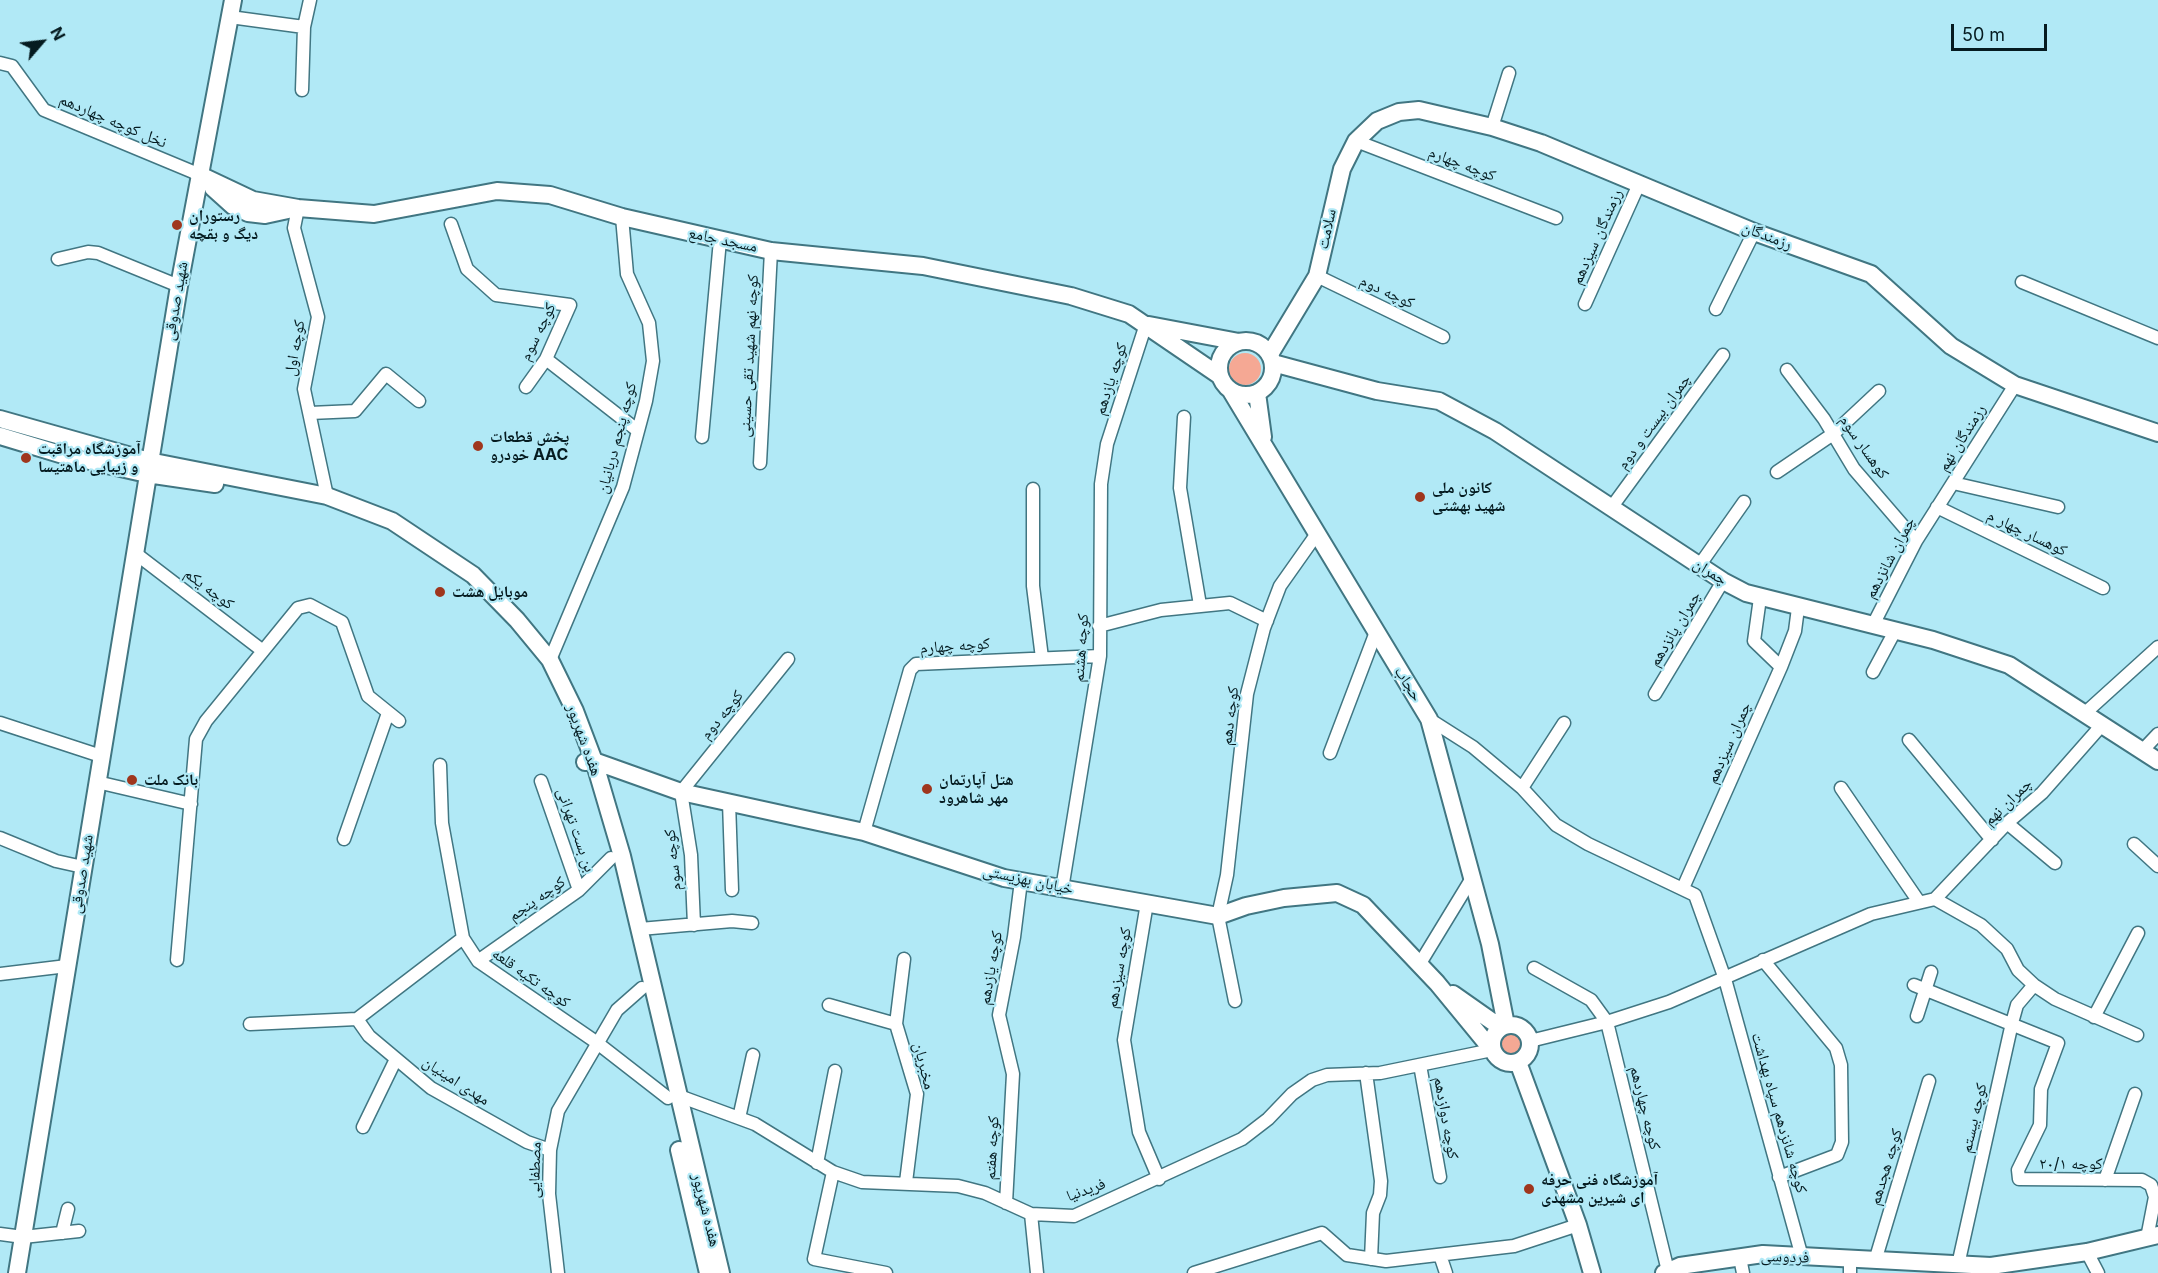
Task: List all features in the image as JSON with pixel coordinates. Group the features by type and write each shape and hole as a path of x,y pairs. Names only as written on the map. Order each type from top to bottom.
{"street":[{"path":"302,90 304,27 310,0"},
{"path":"231,8 304,27"},
{"name":"شهید صدوقی","path":"17,1273 148,468 198,174 231,8"},
{"name":"نخل کوچه چهاردهم","path":"0,63 12,66 44,110 198,174"},
{"path":"1492,127 1509,74"},
{"name":"رزمندگان","path":"1356,141 1377,121 1399,112 1419,110 1492,127 1541,143 1754,232 1871,274 1951,346 2015,385 2158,433"},
{"name":"کوچه چهارم","path":"1356,141 1556,218"},
{"name":"سلامت","path":"1271,359 1317,276 1342,169 1356,141"},
{"name":"مسجد جامع","path":"198,174 233,206 248,213 265,215 298,208 374,214 497,191 550,195 622,217 771,251 923,266 1094,302 1129,314 1146,324"},
{"name":"رزمندگان سیزدهم","path":"1585,304 1639,184"},
{"name":"کوچه اول","path":"298,208 294,228 318,317 304,389 327,496"},
{"name":"کوچه پنجم دربانیان","path":"550,660 623,486 646,401 653,361 649,323 627,274 622,217"},
{"name":"کوچه سوم","path":"451,224 467,269 496,295 570,305 546,359 526,387"},
{"path":"1716,309 1754,232"},
{"path":"702,437 720,240"},
{"name":"کوچه نهم شهید تقی حسینی","path":"760,463 771,251"},
{"path":"58,259 88,252 98,253 179,286"},
{"name":"کوچه دوم","path":"1317,276 1443,337"},
{"path":"2022,282 2158,338"},
{"path":"1146,324 1239,342 1256,343 1295,316"},
{"path":"1146,324 1202,366 1220,376 1231,391 1239,394 1257,393 1270,381 1271,359 1256,343"},
{"name":"کوچه یازدهم","path":"1107,444 1146,324"},
{"path":"1220,376 1220,359 1224,351 1239,342"},
{"name":"چمران بیست و دوم","path":"1611,508 1723,355"},
{"path":"546,359 637,430"},
{"name":"چمران","path":"1271,359 1377,391 1439,401 1495,431 1723,581 1760,598 1933,640 2009,665 2101,726 2158,760"},
{"name":"کوهسار سوم","path":"1787,370 1833,434 1854,469 1916,541"},
{"path":"310,413 355,411 386,374 419,401"},
{"name":"رزمندگان نهم","path":"1937,507 2015,385"},
{"name":"حجاب","path":"1231,391 1429,719 1490,944 1509,1026"},
{"path":"1776,472 1833,434 1879,391"},
{"path":"1257,393 1266,449"},
{"path":"1184,417 1180,488 1200,604"},
{"path":"0,419 148,468"},
{"path":"0,436 63,455 148,468"},
{"name":"کوچه هشتم","path":"1062,889 1100,656 1101,484 1107,444"},
{"name":"هفده شهریور","path":"148,468 327,496 392,520 449,557 499,601 550,660 575,711 642,988 721,1273"},
{"name":"هفده شهریور","path":"148,468 324,506 388,530 425,554 472,590 509,627 540,666 588,761 640,929 708,1273"},
{"path":"1953,483 2058,507"},
{"path":"1033,489 1033,586 1042,658"},
{"path":"1699,566 1744,502"},
{"name":"چمران شانزدهم","path":"1873,626 1916,541 1937,507"},
{"name":"کوهسار چهار م","path":"1937,507 2103,588"},
{"name":"کوچه دهم","path":"1218,916 1227,875 1247,694 1267,621 1280,586 1316,535"},
{"name":"کوچه یکم","path":"135,553 263,651"},
{"name":"چمران پانزدهم","path":"1655,693 1723,581"},
{"path":"1760,598 1754,640 1781,667"},
{"path":"1099,626 1161,610 1200,604 1230,603 1267,621"},
{"path":"177,960 196,739 206,721 298,608 310,605 342,622 368,696 399,722"},
{"name":"چمران سیزدهم","path":"1683,888 1781,667 1795,632 1798,608"},
{"path":"1873,672 1895,631"},
{"path":"1330,753 1376,632"},
{"path":"2084,714 2158,647"},
{"name":"کوچه چهارم","path":"864,832 910,670 916,664 1100,656"},
{"name":"کوچه دوم","path":"681,792 788,659"},
{"path":"344,839 388,713"},
{"path":"1429,719 1473,747 1522,788 1556,825 1588,844 1683,888"},
{"path":"0,723 102,756"},
{"path":"1522,788 1564,723"},
{"name":"چمران نهم","path":"1935,899 2007,823 2042,793 2101,726"},
{"path":"2142,751 2158,734"},
{"path":"1909,740 1992,840"},
{"name":"خیابان بهزیستی","path":"588,761 681,792 864,832 1004,878 1062,889 1218,916 1246,906 1284,898 1337,893 1363,905 1437,983 1492,1050"},
{"name":"کوچه تکیه قلعه","path":"440,765 442,824 463,938 478,961 596,1042"},
{"name":"بن بست تهرانی","path":"541,781 579,890"},
{"path":"97,783 191,804"},
{"path":"1841,788 1919,902"},
{"name":"کوچه سوم","path":"681,792 691,855 694,925"},
{"path":"729,802 732,890"},
{"path":"2007,823 2055,863"},
{"path":"0,838 56,861 83,867"},
{"path":"2134,844 2158,866"},
{"name":"کوچه پنجم","path":"478,961 579,890 611,858"},
{"path":"1419,965 1472,878"},
{"name":"کوچه یازدهم","path":"1012,1095 1013,1074 999,1015 1014,937 1021,881"},
{"name":"کوچه شانزدهم سپاه بهداشت","path":"1683,888 1695,895 1725,979 1802,1257"},
{"path":"1530,1041 1528,1054 1518,1062 1506,1063 1492,1050 1492,1037 1509,1026 1530,1041 1607,1022 1670,1002 1871,914 1935,899 1981,925 2007,949 2018,970 2034,985 2055,999 2137,1035"},
{"name":"کوچه سیزدهم","path":"1147,903 1124,1040 1139,1132 1159,1179"},
{"path":"1218,916 1235,1001"},
{"path":"640,929 732,921 752,923"},
{"path":"2094,1017 2138,933"},
{"path":"250,1024 357,1019 463,938"},
{"name":"مخبریان","path":"904,959 896,1024 917,1094 906,1182"},
{"path":"1763,960 1836,1048 1841,1065 1842,1142 1838,1155 1779,1177"},
{"path":"0,974 67,966"},
{"path":"1534,968 1591,1000 1607,1022"},
{"path":"1917,1016 1919,987 1931,972"},
{"name":"خیابان بهزیستی","path":"1437,983 1509,1026"},
{"name":"کوچه بیستم","path":"1958,1265 2012,1023 2017,1005 2034,985"},
{"name":"کوچه ۲۰/۱","path":"1919,987 2058,1043 2042,1089 2040,1125 2018,1170 2019,1179 2142,1180 2151,1185 2155,1197 2154,1239"},
{"path":"642,988 617,1010 596,1042 674,1097"},
{"path":"829,1005 896,1024"},
{"name":"مهدی امینیان","path":"357,1019 369,1036 431,1088 526,1142 550,1150"},
{"name":"کوچه چهاردهم","path":"1607,1022 1666,1272"},
{"name":"مصطفایی","path":"558,1273 549,1194 550,1150 558,1111 596,1042"},
{"name":"فریدنیا","path":"674,1097 755,1124 833,1172 862,1182 906,1182 958,1186 985,1193 1031,1214 1074,1216 1242,1139 1268,1119 1292,1094 1312,1080 1328,1075 1366,1073 1420,1065 1492,1050"},
{"path":"739,1118 753,1055"},
{"path":"363,1127 396,1059"},
{"path":"1518,1062 1578,1225 1592,1273"},
{"name":"کوچه دوازدهم","path":"1420,1065 1440,1177"},
{"path":"817,1163 835,1071"},
{"path":"1366,1073 1381,1180 1380,1195 1373,1213 1371,1258"},
{"name":"کوچه هجدهم","path":"1875,1261 1929,1081"},
{"path":"2105,1180 2135,1094"},
{"name":"کوچه هفتم","path":"1006,1203 1012,1095"},
{"path":"833,1172 814,1258 886,1273"},
{"path":"62,1233 68,1209"},
{"path":"1031,1214 1036,1273"},
{"path":"1196,1273 1322,1233 1347,1255 1386,1261 1514,1246 1578,1225"},
{"path":"0,1234 23,1237 79,1231"},
{"name":"فردوسی","path":"1666,1272 1680,1266 1742,1265 1763,1254 1802,1257 1850,1266 1875,1261 1937,1268 1958,1265 1983,1269 2154,1239"},
{"path":"2087,1252 2098,1273"},
{"path":"1440,1255 1446,1273"}],"shaded area":[{"path":"1245,353 1256,358 1261,369 1256,380 1245,385 1234,380 1229,369 1234,358"},
{"path":"1511,1034 1518,1037 1521,1044 1518,1051 1511,1054 1504,1051 1501,1044 1504,1037"}],"place":[{"name":"رستوران دیگ و بقچه","path":"177,225"},
{"name":"پخش قطعات خودرو AAC","path":"478,446"},
{"name":"آموزشگاه مراقبت و زیبایی ماهتیسا","path":"26,458"},
{"name":"کانون ملی شهید بهشتی","path":"1420,497"},
{"name":"موبایل هشت","path":"440,592"},
{"name":"بانک ملت","path":"132,780"},
{"name":"هتل آپارتمان مهر شاهرود","path":"927,789"},
{"name":"آموزشگاه فنی حرفه ای شیرین مشهدی","path":"1529,1189"}]}
